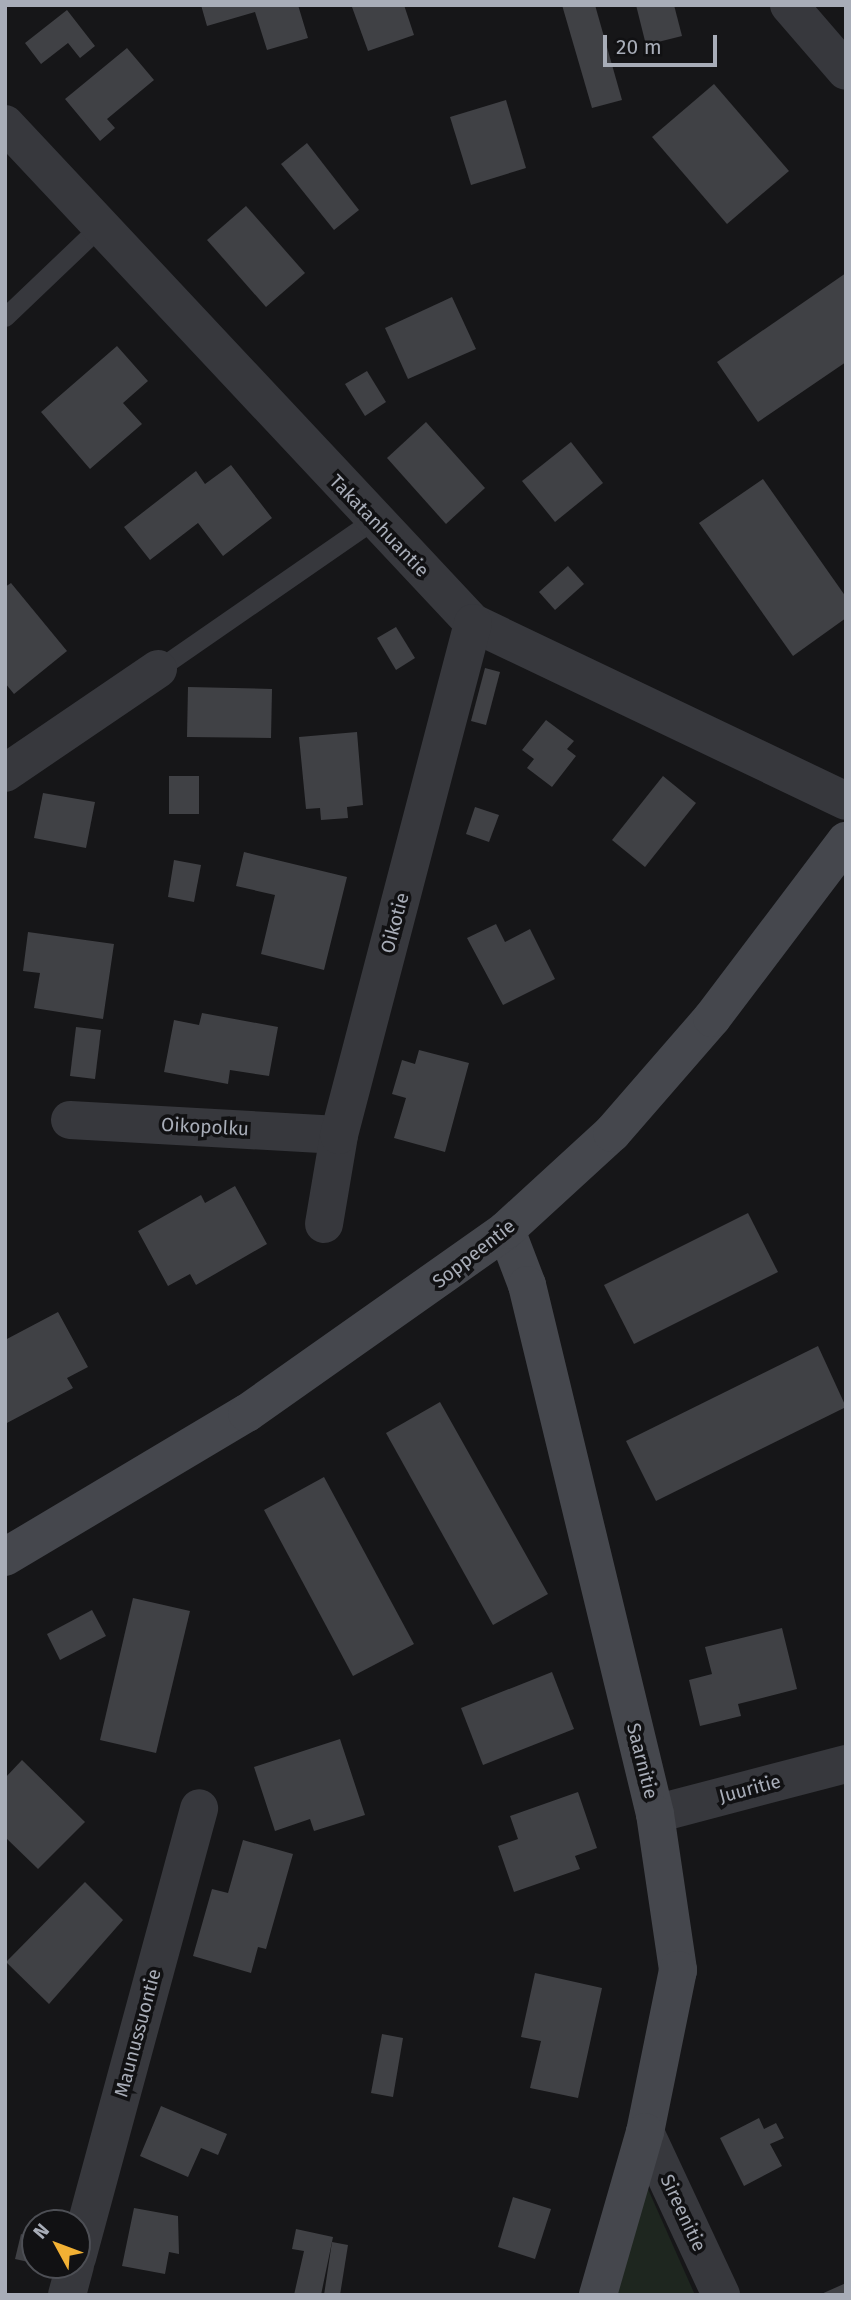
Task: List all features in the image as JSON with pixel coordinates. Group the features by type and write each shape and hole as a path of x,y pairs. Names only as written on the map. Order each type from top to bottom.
{"main road":[{"name":"Soppeentie","path":"5,1557 247,1413 506,1230 612,1133 712,1017 846,841"},
{"name":"Saarnitie","path":"506,1230 527,1285 655,1814 678,1970 645,2132 598,2295"}],"street":[{"path":"789,5 846,71"},
{"name":"Takatanhuantie","path":"5,124 98,228 472,623 846,801"},
{"name":"Oikotie","path":"324,1224 339,1135 472,623"},
{"path":"5,773 158,669"},
{"name":"Oikopolku","path":"71,1120 339,1135"},
{"name":"Juuritie","path":"655,1814 846,1764"},
{"name":"Maunussuontie","path":"90,2209 198,1808"},
{"name":"Sireenitie","path":"645,2132 721,2295"}],"lane":[{"path":"5,317 98,228"},
{"path":"158,669 373,520"}],"shaded area":[{"path":"636,2162 695,2295 617,2295"}],"building":[{"path":"201,5 298,5 308,38 267,50 255,12 207,26"},
{"path":"404,5 414,35 368,51 352,7"},
{"path":"562,5 595,5 622,100 592,108"},
{"path":"636,5 674,5 682,36 646,45"},
{"path":"67,10 95,46 80,58 68,43 41,64 25,43"},
{"path":"127,48 154,80 107,119 115,128 100,141 65,99"},
{"path":"714,84 789,171 727,224 652,137"},
{"path":"506,100 526,168 471,185 450,117"},
{"path":"307,143 359,210 334,230 281,164"},
{"path":"246,206 305,273 266,307 207,240"},
{"path":"846,273 846,362 758,422 717,362"},
{"path":"452,297 476,349 408,379 385,328"},
{"path":"117,346 148,381 123,403 142,424 90,469 41,412"},
{"path":"367,371 386,402 365,416 345,384"},
{"path":"426,422 485,488 446,524 387,458"},
{"path":"571,442 603,483 555,522 522,481"},
{"path":"231,465 272,518 223,556 198,523 150,560 124,527 196,471 205,484"},
{"path":"763,479 846,597 846,618 793,656 699,523"},
{"path":"568,566 584,584 555,610 539,592"},
{"path":"11,583 67,651 14,694 5,683 5,587"},
{"path":"396,627 415,658 396,670 377,638"},
{"path":"485,668 500,672 486,725 471,721"},
{"path":"188,687 272,689 271,738 187,737"},
{"path":"546,720 574,741 567,749 576,756 552,787 527,768 534,759 522,750"},
{"path":"357,732 363,805 347,807 348,818 321,820 320,808 306,809 299,737"},
{"path":"169,776 199,776 199,814 169,814"},
{"path":"663,776 696,803 645,867 612,840"},
{"path":"43,793 95,802 86,848 34,838"},
{"path":"475,807 499,815 489,842 466,834"},
{"path":"244,852 347,877 324,970 261,954 275,895 236,886"},
{"path":"174,860 201,865 194,902 168,897"},
{"path":"496,924 505,942 530,929 555,979 503,1005 467,938"},
{"path":"28,932 114,944 103,1019 34,1008 40,973 23,971"},
{"path":"202,1013 278,1027 269,1076 230,1070 228,1084 164,1072 174,1020 199,1025"},
{"path":"76,1027 101,1030 95,1079 70,1076"},
{"path":"419,1050 469,1063 445,1152 394,1138 406,1098 392,1094 402,1060 415,1064"},
{"path":"235,1186 267,1244 196,1285 190,1274 168,1286 138,1231 201,1195 205,1203"},
{"path":"748,1213 778,1272 634,1344 604,1285"},
{"path":"58,1312 88,1367 67,1378 73,1388 5,1424 5,1340"},
{"path":"818,1346 846,1407 656,1501 626,1441"},
{"path":"440,1402 548,1594 493,1625 386,1433"},
{"path":"324,1477 414,1644 353,1676 264,1510"},
{"path":"133,1598 190,1611 156,1753 100,1740"},
{"path":"92,1610 106,1636 60,1660 47,1634"},
{"path":"782,1628 797,1689 738,1704 741,1716 700,1726 689,1680 712,1674 705,1647"},
{"path":"552,1672 574,1729 483,1765 461,1708"},
{"path":"340,1739 365,1815 314,1831 310,1819 275,1831 254,1767"},
{"path":"22,1760 85,1822 38,1869 5,1837 5,1778"},
{"path":"578,1792 597,1848 575,1856 580,1869 514,1892 498,1846 518,1839 510,1816"},
{"path":"243,1840 293,1854 266,1949 258,1947 251,1973 193,1956 212,1889 228,1893"},
{"path":"85,1882 123,1920 49,2004 6,1962"},
{"path":"535,1973 602,1988 578,2098 530,2088 541,2041 521,2037"},
{"path":"382,2034 403,2038 393,2097 371,2093"},
{"path":"161,2106 227,2134 218,2155 201,2148 188,2177 140,2156"},
{"path":"759,2118 764,2129 776,2123 784,2138 770,2144 782,2166 744,2186 720,2138"},
{"path":"513,2197 551,2209 535,2259 498,2247"},
{"path":"134,2208 178,2216 179,2254 169,2252 165,2274 122,2266"},
{"path":"296,2229 333,2237 321,2295 294,2295 304,2251 292,2249"},
{"path":"21,2234 21,2260 15,2259"},
{"path":"332,2242 348,2245 340,2295 324,2295"},
{"path":"846,2283 846,2295 819,2295"}]}
